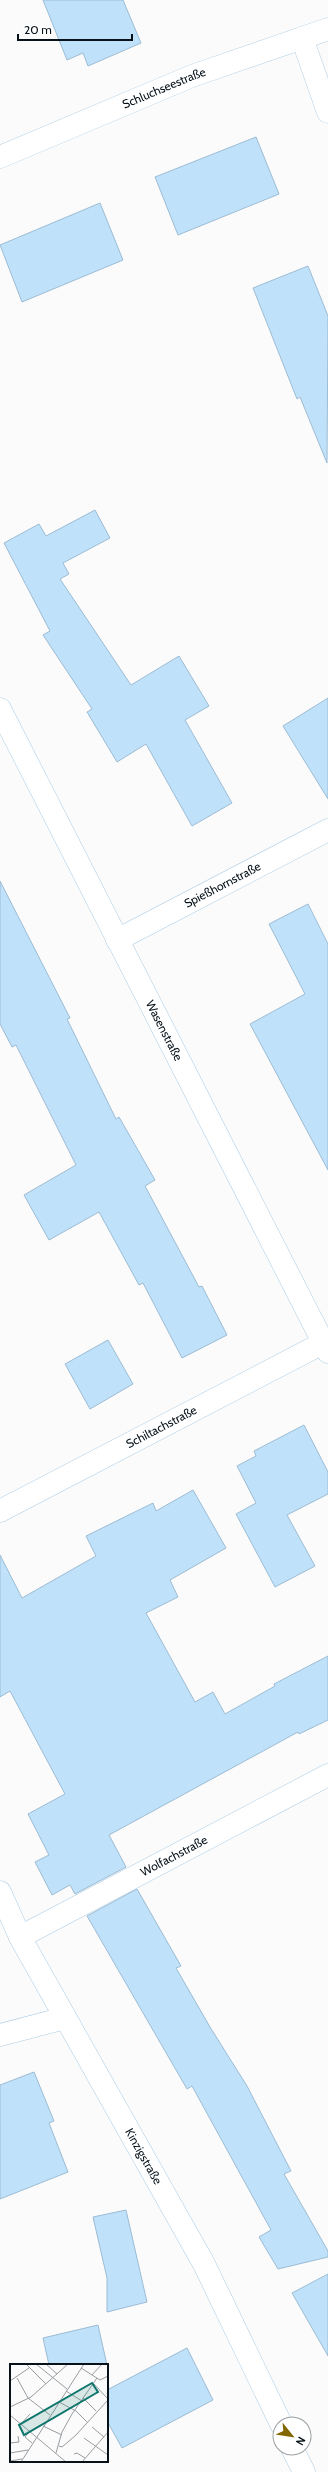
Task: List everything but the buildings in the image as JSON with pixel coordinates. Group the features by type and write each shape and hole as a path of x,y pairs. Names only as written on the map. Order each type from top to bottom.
{"street":[{"name":"Schluchseestraße","path":"1,154 192,76 328,29"},
{"path":"302,38 328,112"},
{"name":"Wasenstraße","path":"0,709 326,1348"},
{"name":"Spießhornstraße","path":"117,940 328,830"},
{"name":"Schiltachstraße","path":"0,1511 326,1348"},
{"name":"Wolfachstraße","path":"20,1937 328,1775"},
{"name":"Kinzigstraße","path":"0,1892 20,1937 204,2264 277,2416"},
{"path":"0,2036 65,2018"},
{"path":"295,2456 300,2471"}]}
